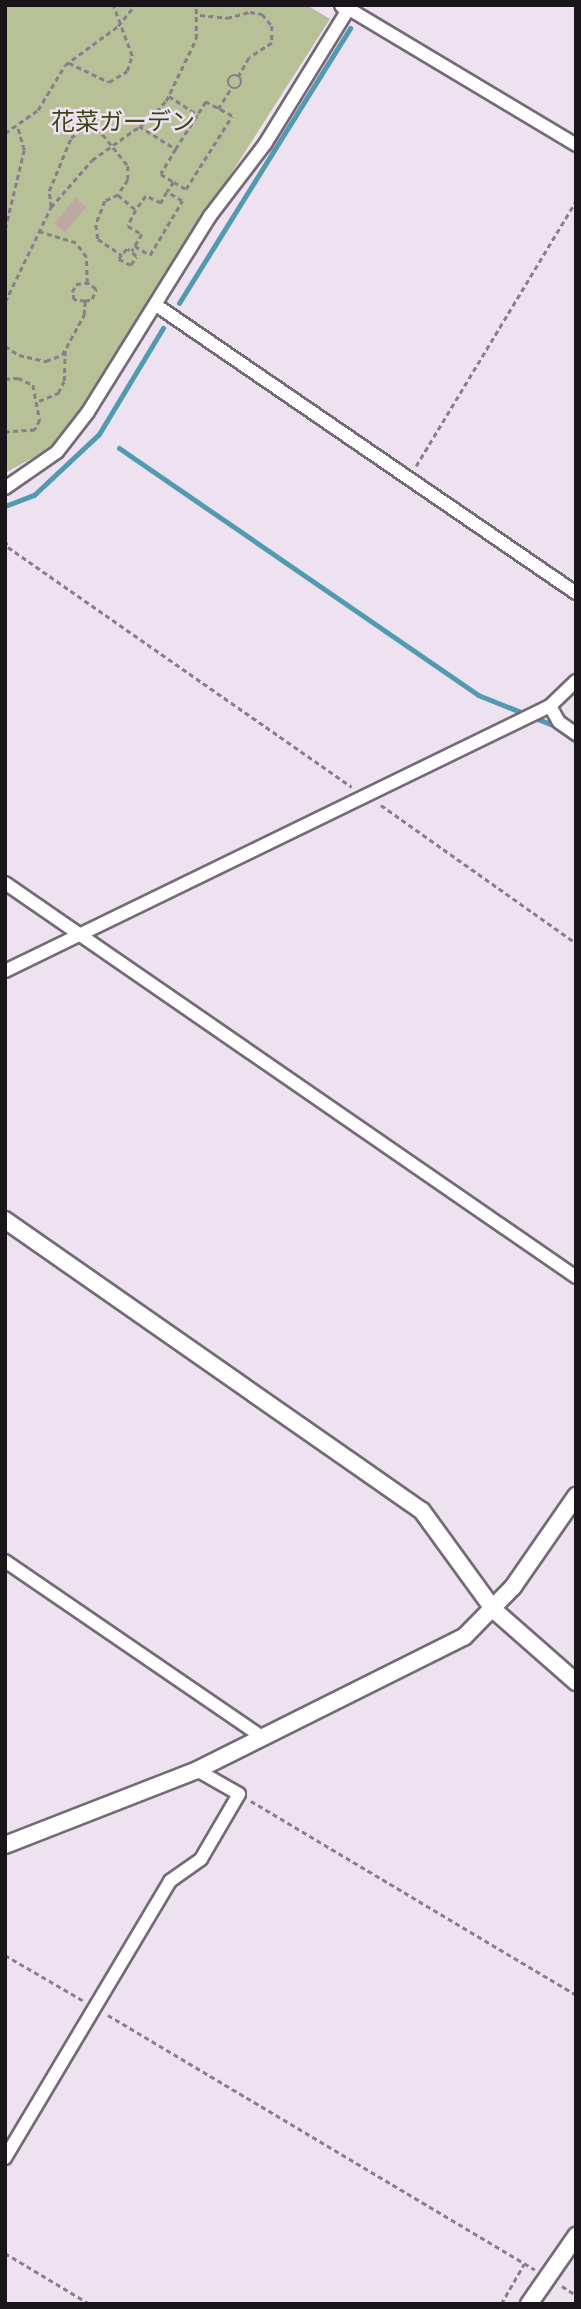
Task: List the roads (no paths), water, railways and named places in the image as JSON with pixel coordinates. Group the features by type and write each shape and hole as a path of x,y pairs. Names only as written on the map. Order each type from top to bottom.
{"street":[{"path":"5,488 57,452 156,305 210,216 265,144 348,6 576,145"},
{"path":"156,305 576,593"},
{"path":"5,971 550,706 576,681"},
{"path":"550,706 559,722 576,734"},
{"path":"5,883 576,1277"},
{"path":"8,1224 422,1511 495,1610 576,1682"},
{"path":"5,1845 197,1770 258,1735 464,1637 495,1610 576,1496"},
{"path":"5,1561 258,1735"},
{"path":"5,2158 170,1881 201,1859 239,1794 197,1770"},
{"path":"529,2304 576,2236"}],"waterway":[{"path":"179,303 350,28"},
{"path":"5,506 34,495 99,434 163,328"},
{"path":"119,448 478,695 553,725 576,742"}],"park label":[{"name":"花菜ガーデン","path":"123,123"}]}
